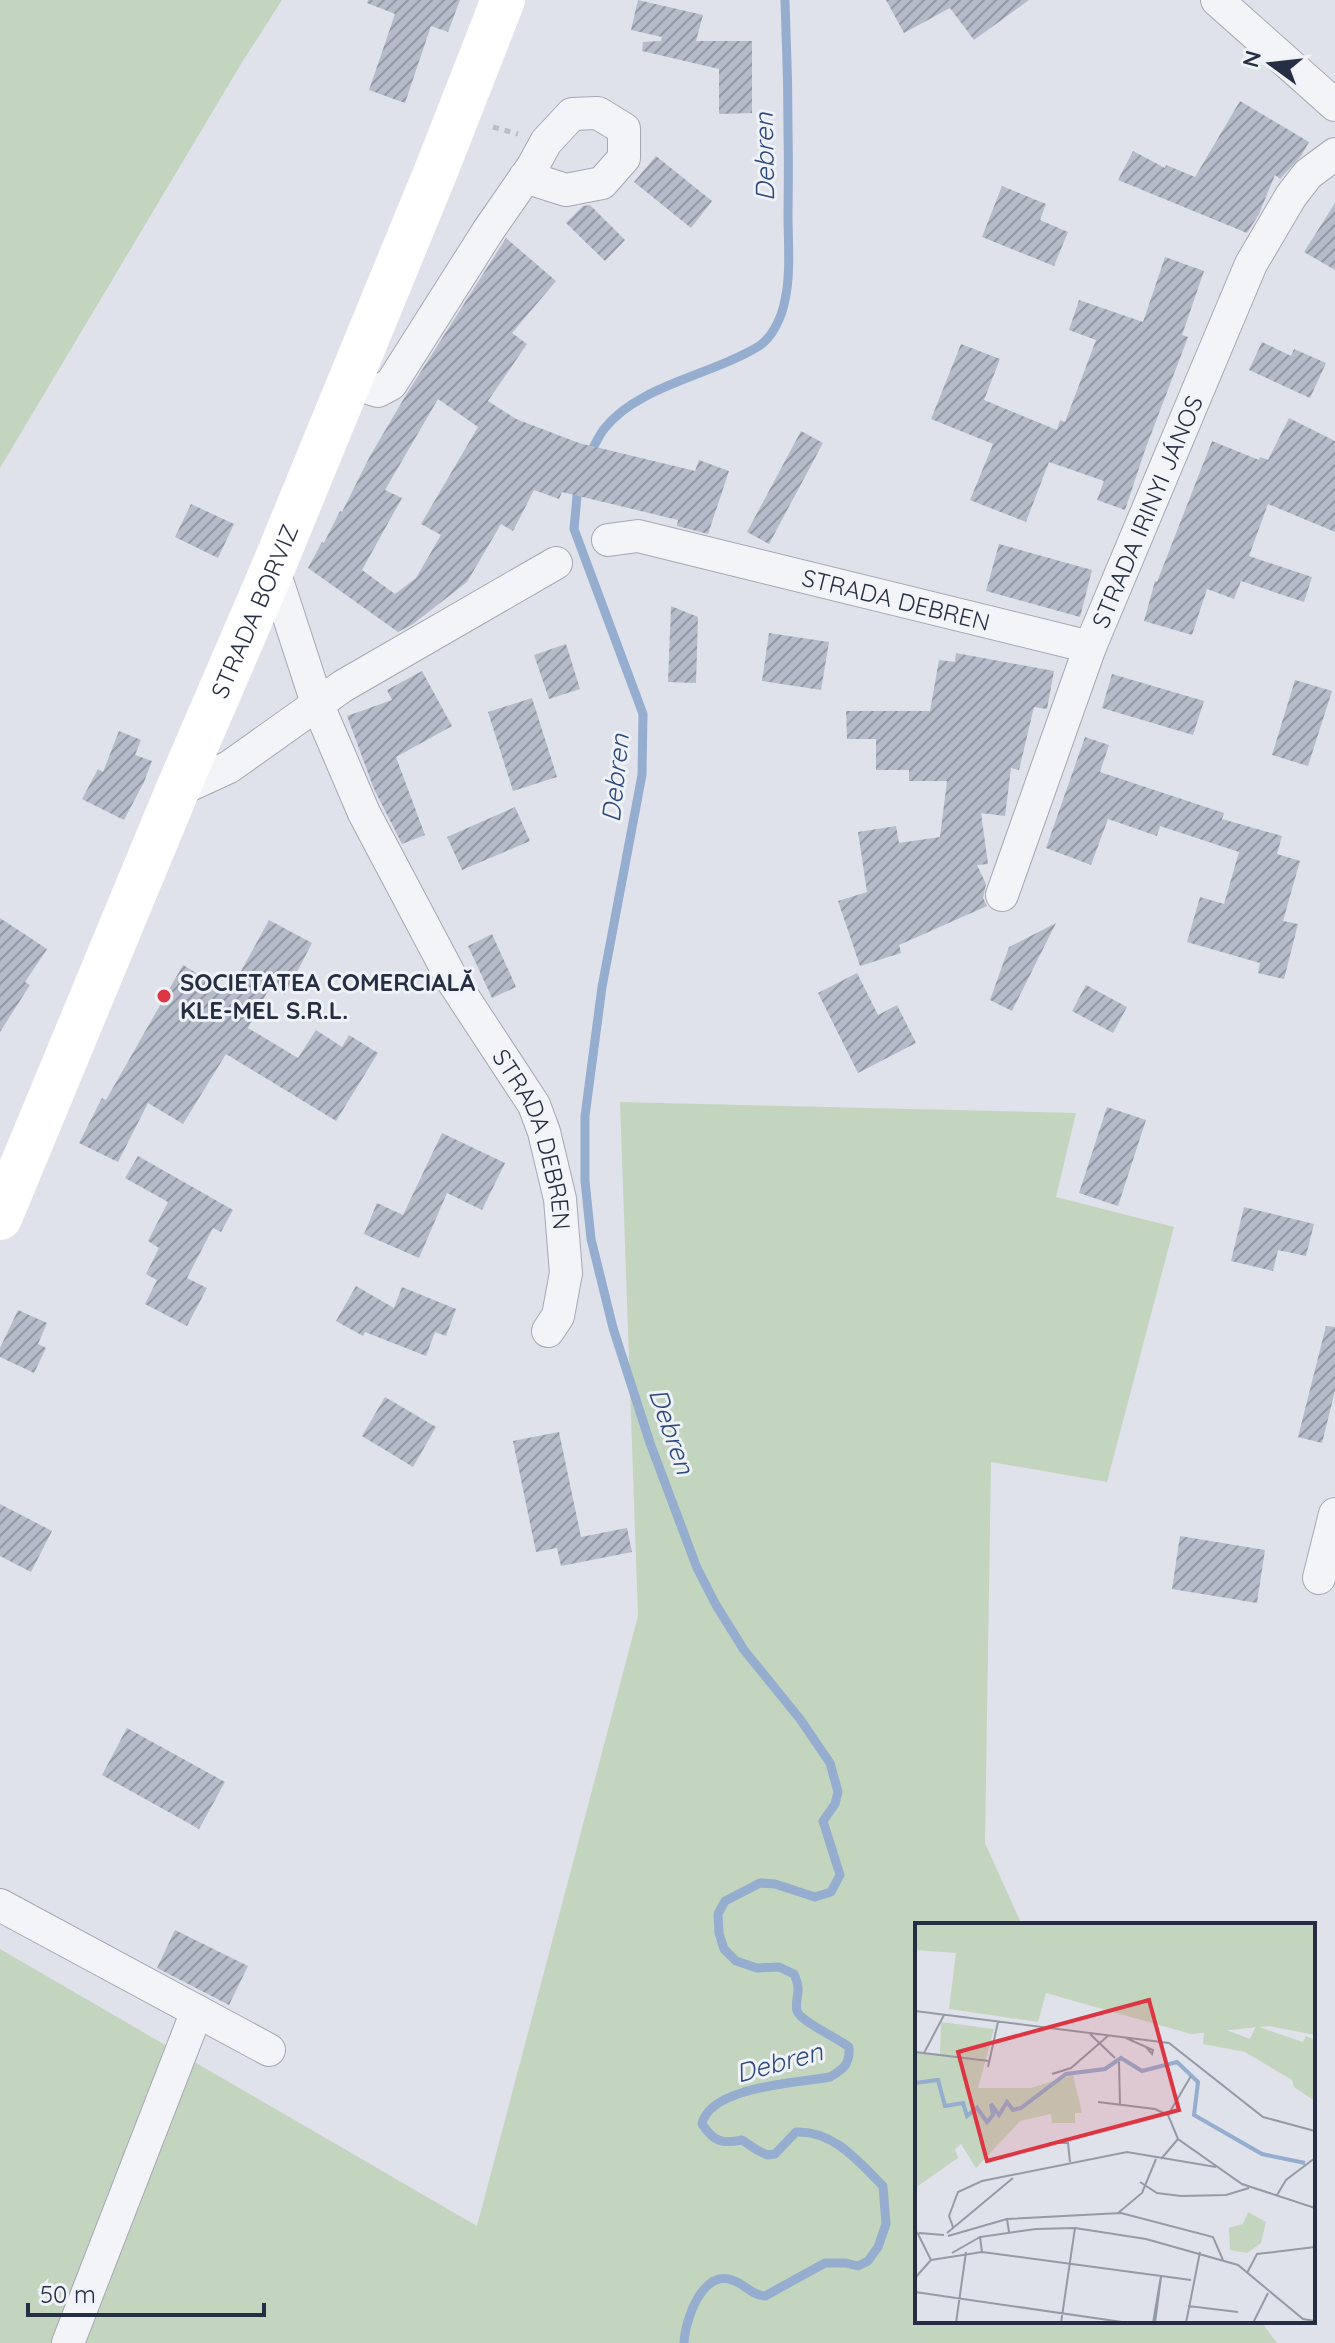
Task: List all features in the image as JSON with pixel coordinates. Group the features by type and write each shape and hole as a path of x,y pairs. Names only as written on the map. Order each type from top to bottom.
{"main road":[{"name":"STRADA BORVIZ","path":"0,1218 273,568 503,0"}],"street":[{"path":"1217,0 1335,105"},
{"name":"STRADA IRINYI JÁNOS","path":"1002,895 1090,647 1251,264 1291,196 1308,174 1335,154"},
{"path":"349,382 378,391 391,384 525,177"},
{"name":"STRADA DEBREN","path":"608,540 638,536 1090,647"},
{"path":"177,791 229,767 317,703 556,563"},
{"name":"STRADA DEBREN","path":"273,568 317,703 364,813 454,983 534,1105 539,1118 560,1199 566,1273 558,1316 548,1331"},
{"path":"1319,1578 1335,1514"},
{"path":"0,1905 269,2050"},
{"path":"68,2343 197,2011"}],"path":[{"path":"487,126 522,135"}],"green space":[{"path":"0,0 282,0 0,468"},
{"path":"620,1102 1076,1113 1056,1197 1174,1227 1107,1482 991,1462 985,1843 1021,1923 915,1923 915,2323 1262,2323 1277,2343 0,2343 0,1949 477,2226 638,1616"}],"building":[{"path":"368,0 460,0 448,32 431,26 405,103 369,90 395,14 367,3"},
{"path":"638,0 703,15 696,41 752,41 752,113 719,114 719,69 642,51 643,42 661,41 662,37 631,30"},
{"path":"886,0 1029,0 974,40 950,8 904,33"},
{"path":"1240,101 1309,142 1280,179 1275,175 1259,214 1247,233 1118,180 1133,151 1165,168 1166,165 1195,177"},
{"path":"656,156 712,201 691,228 634,182"},
{"path":"1002,186 1046,204 1040,220 1068,232 1054,266 982,237"},
{"path":"1335,203 1335,270 1304,252"},
{"path":"590,205 625,240 605,261 566,223 583,206"},
{"path":"506,238 556,281 512,333 527,344 488,401 516,419 579,443 695,471 699,460 729,471 708,534 677,526 678,520 562,492 559,499 534,490 513,531 501,524 467,582 398,632 308,568 406,395","holes":["438,399 478,427 421,524 441,535 416,578 395,594 362,570 402,498 385,490"]},
{"path":"1165,257 1204,271 1182,335 1188,337 1125,510 1097,500 1104,481 1049,462 1026,522 970,500 993,444 931,419 961,344 1000,359 984,400 1057,430 1060,420 1065,422 1096,340 1069,330 1079,300 1143,322"},
{"path":"1262,342 1291,356 1294,349 1326,363 1310,398 1249,370"},
{"path":"1289,418 1335,441 1335,532 1268,504 1249,556 1312,577 1304,602 1241,581 1234,599 1207,589 1192,635 1144,621 1155,581 1212,441 1259,460 1260,457 1268,460"},
{"path":"801,431 823,443 769,544 747,532"},
{"path":"191,504 234,524 218,558 175,537"},
{"path":"999,544 1092,570 1080,617 986,591"},
{"path":"671,606 698,617 696,683 668,682"},
{"path":"769,633 829,642 821,690 762,681"},
{"path":"566,644 580,689 549,699 534,655"},
{"path":"956,653 1054,671 1047,709 1034,707 1019,770 1011,768 1005,816 981,813 988,864 977,865 986,884 983,898 987,906 899,945 901,953 860,966 838,901 867,892 858,832 896,826 899,843 940,837 947,781 909,781 909,770 876,770 876,739 847,739 846,711 930,711 939,660 955,662"},
{"path":"422,671 452,726 396,757 425,835 402,844 374,789 347,716 392,700 387,690"},
{"path":"1112,674 1204,701 1193,735 1102,708"},
{"path":"1295,680 1332,691 1308,766 1272,755"},
{"path":"532,698 557,777 513,791 488,712"},
{"path":"119,731 141,740 135,755 152,761 124,820 82,799 98,769 103,772"},
{"path":"1085,737 1109,745 1100,772 1224,813 1222,819 1282,836 1277,854 1300,861 1283,921 1298,924 1284,979 1258,973 1260,963 1187,942 1200,897 1224,904 1239,852 1160,826 1157,836 1108,819 1091,865 1046,848"},
{"path":"515,807 530,841 462,870 447,837"},
{"path":"0,918 47,949 25,982 30,985 0,1032"},
{"path":"269,920 312,943 285,995 270,987 248,1028 298,1058 316,1030 342,1047 349,1035 378,1053 336,1121 226,1054 183,1124 148,1103 118,1162 79,1143 102,1098 106,1100 183,965 229,993"},
{"path":"1056,923 1012,1011 990,1000 1009,947"},
{"path":"492,934 516,987 492,998 468,946"},
{"path":"857,973 878,1015 897,1005 916,1043 858,1073 818,993"},
{"path":"1086,985 1127,1007 1113,1033 1072,1011"},
{"path":"1107,1107 1146,1120 1118,1206 1079,1193"},
{"path":"442,1133 505,1163 482,1210 447,1193 419,1258 364,1234 377,1203 403,1215"},
{"path":"138,1156 233,1210 221,1232 213,1228 187,1278 207,1288 187,1326 145,1304 157,1280 146,1274 159,1248 148,1241 168,1202 125,1178"},
{"path":"1244,1207 1314,1224 1306,1256 1278,1250 1273,1271 1231,1261"},
{"path":"356,1286 394,1308 402,1287 456,1309 446,1336 435,1332 426,1356 365,1332 363,1336 336,1321"},
{"path":"18,1310 47,1323 38,1344 46,1348 34,1373 0,1357 0,1348"},
{"path":"1326,1326 1335,1327 1335,1391 1322,1443 1298,1437"},
{"path":"385,1397 436,1427 413,1467 362,1436"},
{"path":"559,1432 581,1537 627,1528 632,1552 561,1566 557,1548 536,1552 513,1441"},
{"path":"0,1504 52,1531 31,1572 0,1556"},
{"path":"1180,1536 1265,1550 1257,1603 1172,1589"},
{"path":"127,1728 225,1782 199,1829 102,1775"},
{"path":"175,1930 248,1966 229,2005 157,1968"}],"waterway":[{"name":"Debren","path":"589,456 602,432 619,414 656,391 759,346 773,332 779,319 789,268 785,0"},
{"name":"Debren","path":"580,486 574,529 643,714 642,775 602,987 585,1116 585,1181 591,1239 613,1328 650,1443 697,1568 744,1650 800,1719 830,1763 838,1792 835,1804 823,1821 840,1875 831,1892 815,1897 775,1884 760,1883 725,1901 718,1914 724,1949 736,1961 757,1968 779,1967 794,1974 798,1986 797,2011 812,2025 849,2047 847,2062 830,2077 757,2088 721,2101 709,2111 702,2124 710,2135 719,2140 742,2140 767,2155 775,2154 796,2132 822,2136 854,2157 883,2186 886,2224 878,2247 868,2261 858,2266 825,2263 765,2296 732,2280 712,2282 697,2299 684,2343"}],"place":[{"name":"SOCIETATEA COMERCIALĂ KLE-MEL S.R.L.","path":"164,996"}]}
